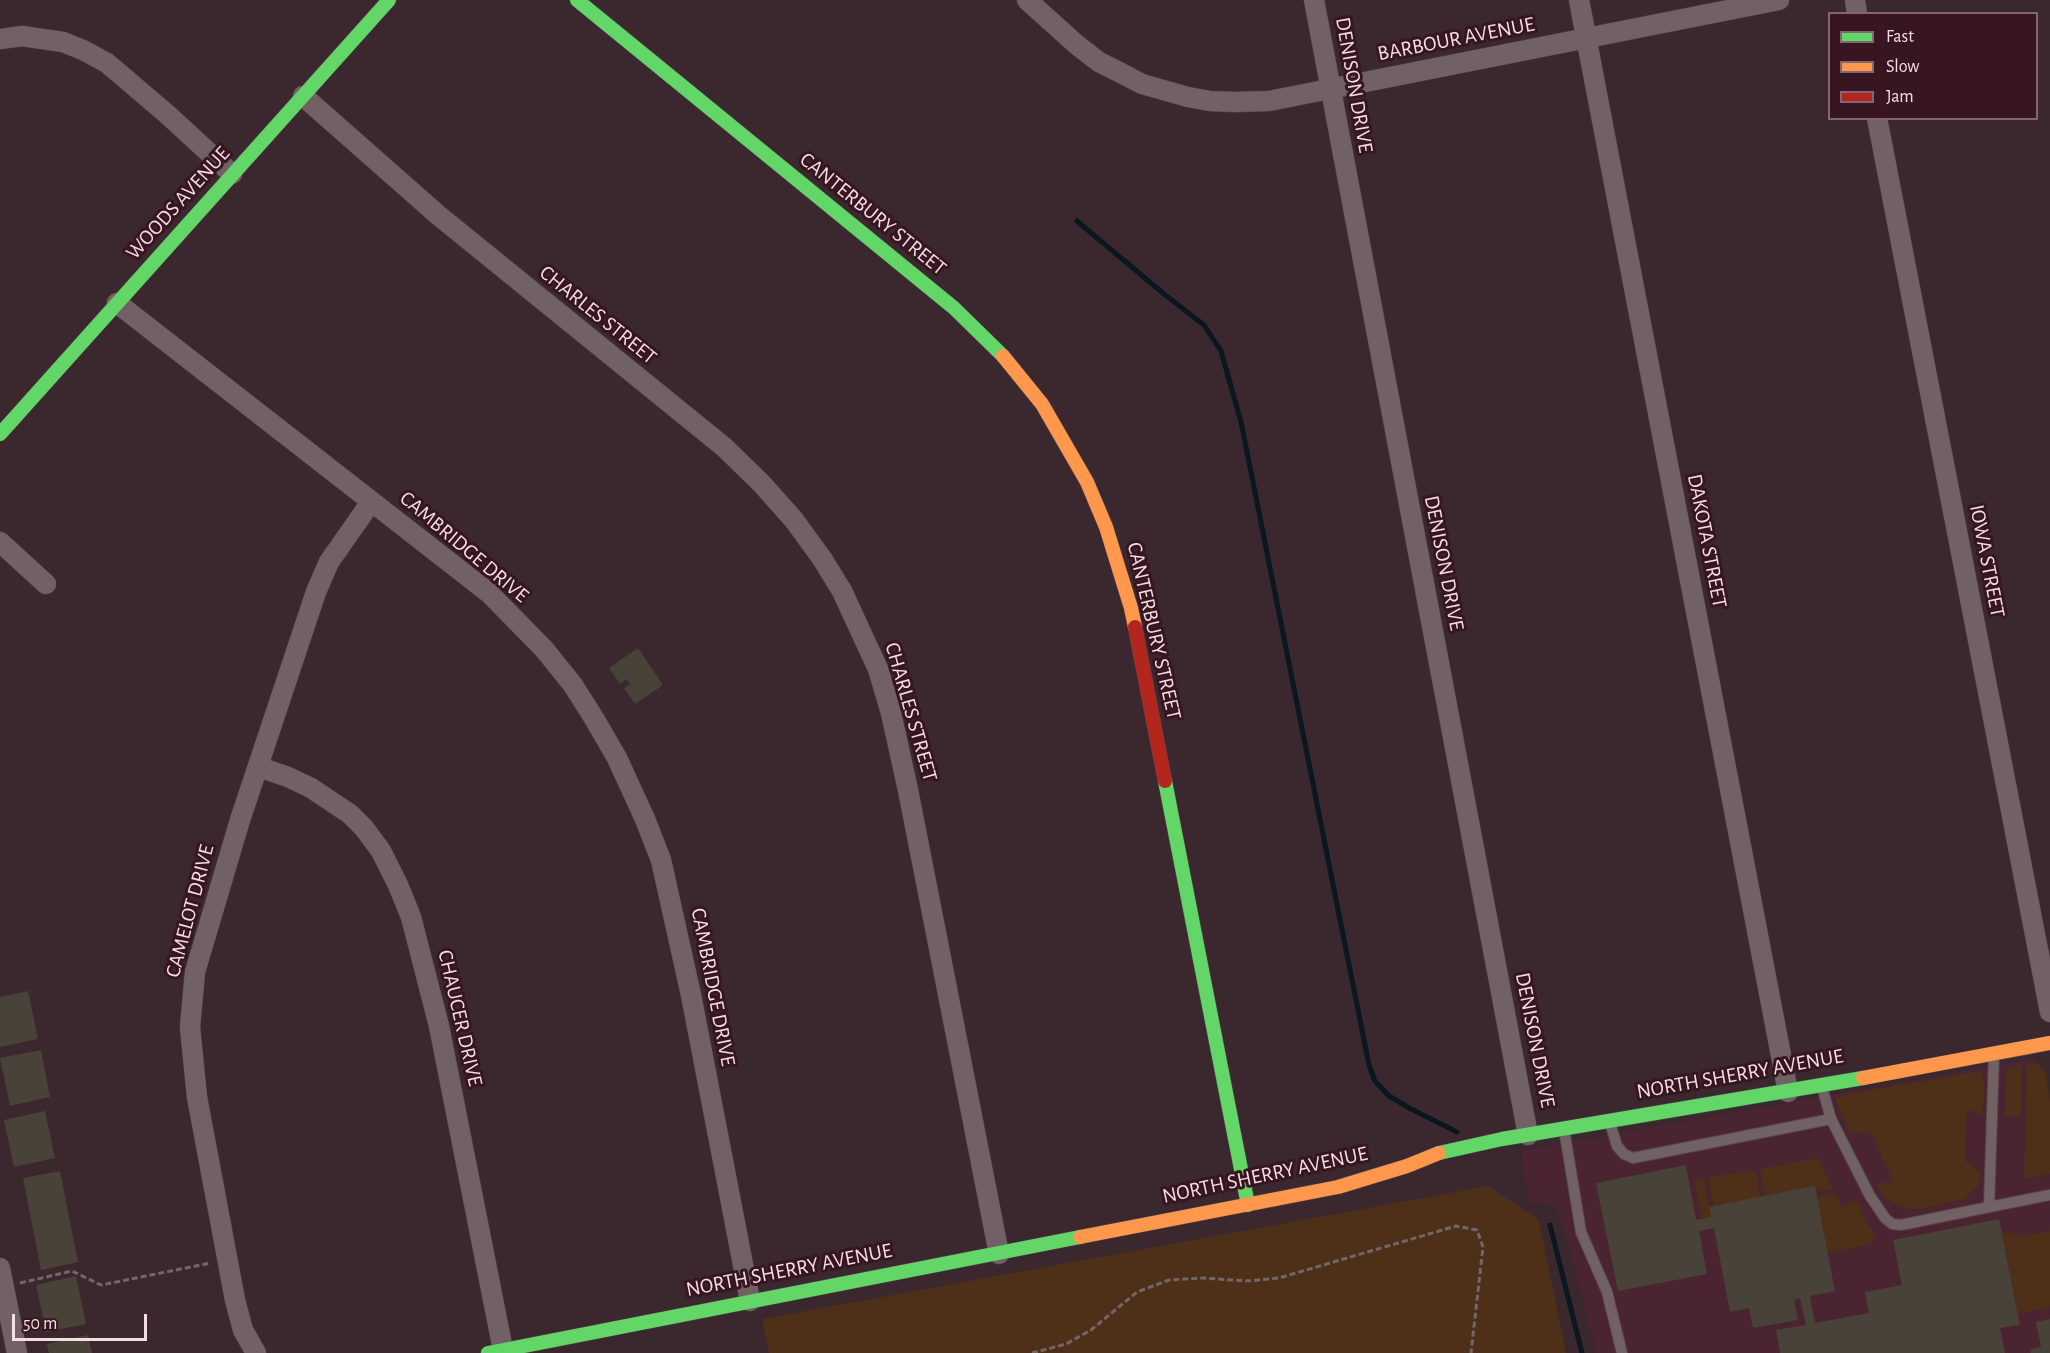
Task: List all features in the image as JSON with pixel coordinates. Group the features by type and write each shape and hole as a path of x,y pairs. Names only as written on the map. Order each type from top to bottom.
{"street":[{"name":"WOODS AVENUE","path":"0,434 389,0"},
{"name":"CANTERBURY STREET","path":"577,0 954,309 1015,369 1042,404 1067,446 1087,482 1106,527 1131,608 1248,1205"},
{"name":"BARBOUR AVENUE","path":"1027,0 1099,62 1142,84 1210,101 1235,102 1269,101 1779,0"},
{"name":"DENISON DRIVE","path":"1314,0 1528,1134"},
{"name":"DAKOTA STREET","path":"1579,0 1788,1092"},
{"path":"0,39 22,36 63,42 107,63 232,174"},
{"name":"CHARLES STREET","path":"303,96 438,216 724,447 762,484 794,520 842,591 878,669 891,713 999,1254"},
{"name":"IOWA STREET","path":"1877,120 2042,928 2050,1012"},
{"name":"CAMBRIDGE DRIVE","path":"117,303 489,593 544,649 573,685 617,758 661,860 750,1301"},
{"name":"CAMELOT DRIVE","path":"256,1353 243,1330 197,1097 191,1048 191,1002 195,972 240,820 316,592 329,562 371,502"},
{"path":"0,542 46,584"},
{"name":"CHAUCER DRIVE","path":"259,767 311,788 350,814 381,851 411,917 437,1017 496,1352"},
{"name":"NORTH SHERRY AVENUE","path":"496,1352 1338,1187 1454,1149 1528,1134 1788,1092 2050,1043"},
{"path":"2,1277 17,1353"}],"lane":[{"path":"1989,1207 1994,1054"},
{"path":"1821,1085 1831,1119 1870,1196 1892,1224 1901,1225 2050,1195"},
{"path":"1610,1121 1617,1146 1624,1154 1633,1158 1831,1119"},
{"path":"1564,1129 1581,1232 1607,1292 1622,1353"}],"path":[{"path":"1032,1353 1066,1344 1091,1330 1137,1292 1169,1280 1202,1278 1248,1281 1279,1278 1456,1226 1478,1230 1483,1247 1471,1353"},
{"path":"2,1277 72,1271 101,1285 228,1259"}],"shaded area":[{"path":"2036,1058 2050,1104 2050,1353 1597,1353 1564,1229 1555,1205 1529,1203 1521,1151"},
{"path":"2027,1063 2040,1065 2046,1073 2050,1103 2050,1174 2024,1179"},
{"path":"2022,1064 2021,1116 2005,1116 2006,1069"},
{"path":"1980,1071 1984,1081 1983,1116 1970,1109 1967,1112 1965,1161 1981,1173 1978,1185 1964,1199 1921,1209 1907,1209 1886,1199 1876,1184 1893,1181 1871,1132 1849,1132 1836,1098"},
{"path":"1818,1158 1832,1188 1830,1190 1765,1196 1760,1169"},
{"path":"1755,1170 1761,1197 1714,1206 1708,1177"},
{"path":"1704,1178 1711,1217 1702,1219 1695,1181"},
{"path":"1488,1186 1539,1220 1566,1353 769,1353 762,1319"},
{"path":"1836,1195 1842,1207 1856,1200 1873,1233 1871,1244 1827,1253 1817,1197"},
{"path":"2050,1231 2050,1307 2018,1314 2002,1233 2010,1232 2020,1237"}],"building":[{"path":"638,648 663,685 635,704 624,688 630,684 626,679 620,684 609,668"},
{"path":"28,991 38,1039 0,1047 0,997"},
{"path":"41,1050 50,1097 10,1106 0,1058"},
{"path":"45,1111 55,1158 14,1167 4,1120"},
{"path":"1686,1165 1696,1220 1711,1217 1709,1207 1815,1186 1835,1291 1810,1296 1815,1323 1869,1313 1865,1292 1902,1285 1893,1240 1999,1219 2020,1325 2000,1328 2005,1353 1780,1353 1776,1330 1806,1325 1800,1298 1794,1300 1798,1320 1753,1328 1749,1308 1730,1312 1714,1228 1699,1231 1707,1274 1618,1291 1596,1183"},
{"path":"60,1171 78,1262 41,1270 23,1178"},
{"path":"76,1276 86,1324 46,1332 36,1285"},
{"path":"2050,1319 2050,1353 2031,1353 2030,1349 2041,1347 2036,1322"},
{"path":"88,1335 92,1353 49,1353 47,1344"}],"waterway":[{"path":"1077,221 1204,325 1221,351 1241,422 1369,1065 1375,1081 1389,1096 1457,1132"},
{"path":"1550,1225 1582,1353"}],"traffic: fast":[{"path":"0,434 389,0"},
{"path":"577,0 954,308 1003,356"},
{"path":"1165,781 1248,1205"},
{"path":"1439,1153 1502,1139 1863,1078"},
{"path":"488,1353 1080,1237"}],"traffic: slow":[{"path":"1003,356 1042,404 1087,482 1106,527 1135,627"},
{"path":"1863,1078 2050,1043"},
{"path":"1080,1237 1338,1187 1407,1166 1439,1153"}],"traffic: jam":[{"path":"1135,627 1165,781"}]}
